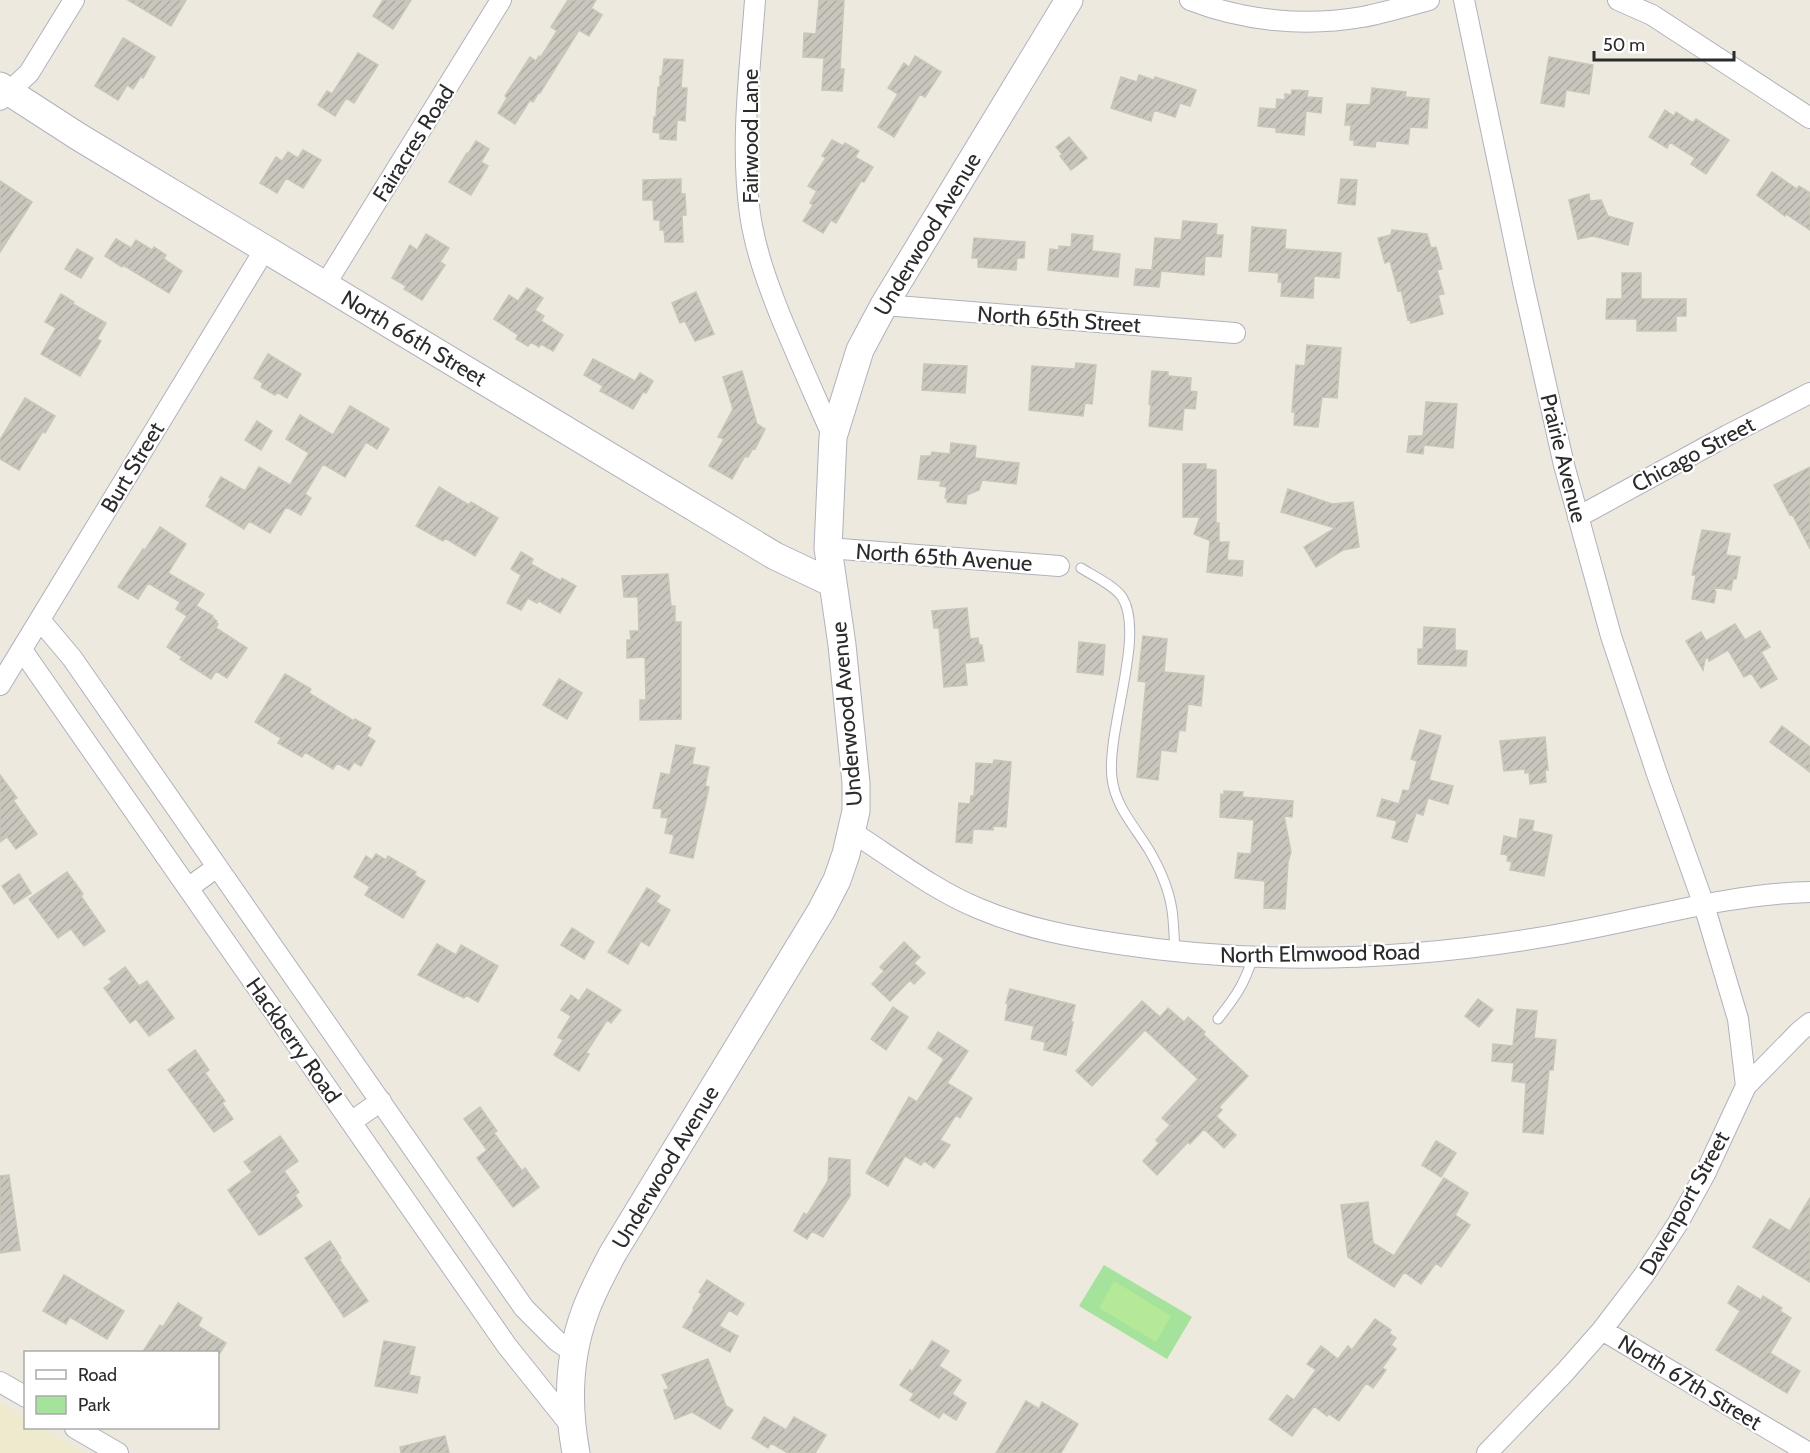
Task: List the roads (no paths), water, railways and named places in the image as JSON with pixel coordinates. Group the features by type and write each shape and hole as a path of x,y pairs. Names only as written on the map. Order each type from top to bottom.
{"main road":[{"name":"Underwood Avenue","path":"576,1453 571,1426 570,1397 573,1352 585,1309 610,1259 821,911 837,880 852,832 856,811 856,783 842,645 828,548 833,436 860,351 884,305 1069,0"},
{"name":"North 66th Street","path":"3,93 775,556 832,583"}],"street":[{"path":"3,93 29,73 74,0"},
{"name":"Fairacres Road","path":"325,285 501,0"},
{"name":"Fairwood Lane","path":"755,0 746,124 746,169 750,214 766,279 833,436"},
{"path":"1190,0 1227,12 1268,20 1314,22 1359,18 1429,0"},
{"name":"Prairie Avenue","path":"1464,0 1564,465 1614,646 1659,782 1704,905"},
{"path":"1618,0 1652,15 1810,118"},
{"name":"Burt Street","path":"0,685 265,249"},
{"name":"North 65th Street","path":"884,305 1234,333"},
{"name":"Chicago Street","path":"1578,517 1738,429 1810,393"},
{"name":"North 65th Avenue","path":"828,548 1059,566"},
{"name":"Hackberry Road","path":"40,620 72,658 524,1308 557,1341 573,1352"},
{"name":"Hackberry Road","path":"22,650 507,1346 571,1426"},
{"name":"North Elmwood Road","path":"852,832 951,896 1011,921 1084,939 1175,951 1254,957 1349,957 1472,948 1557,935 1704,905 1771,894 1810,892"},
{"path":"188,888 218,867"},
{"path":"1704,905 1738,1019 1746,1086"},
{"path":"1746,1086 1810,1023"},
{"name":"Davenport Street","path":"1487,1453 1565,1372 1602,1330 1644,1275 1678,1223 1705,1174 1746,1086"},
{"path":"351,1122 381,1101"},
{"name":"North 67th Street","path":"1602,1330 1809,1453"},
{"path":"0,1382 24,1396"},
{"path":"77,1429 118,1453"}],"lane":[{"path":"1081,568 1121,595 1128,608 1130,637 1112,756 1112,778 1116,795 1127,817 1150,852 1164,882 1172,909 1175,951"},
{"path":"1218,1019 1242,986 1254,957"}]}
